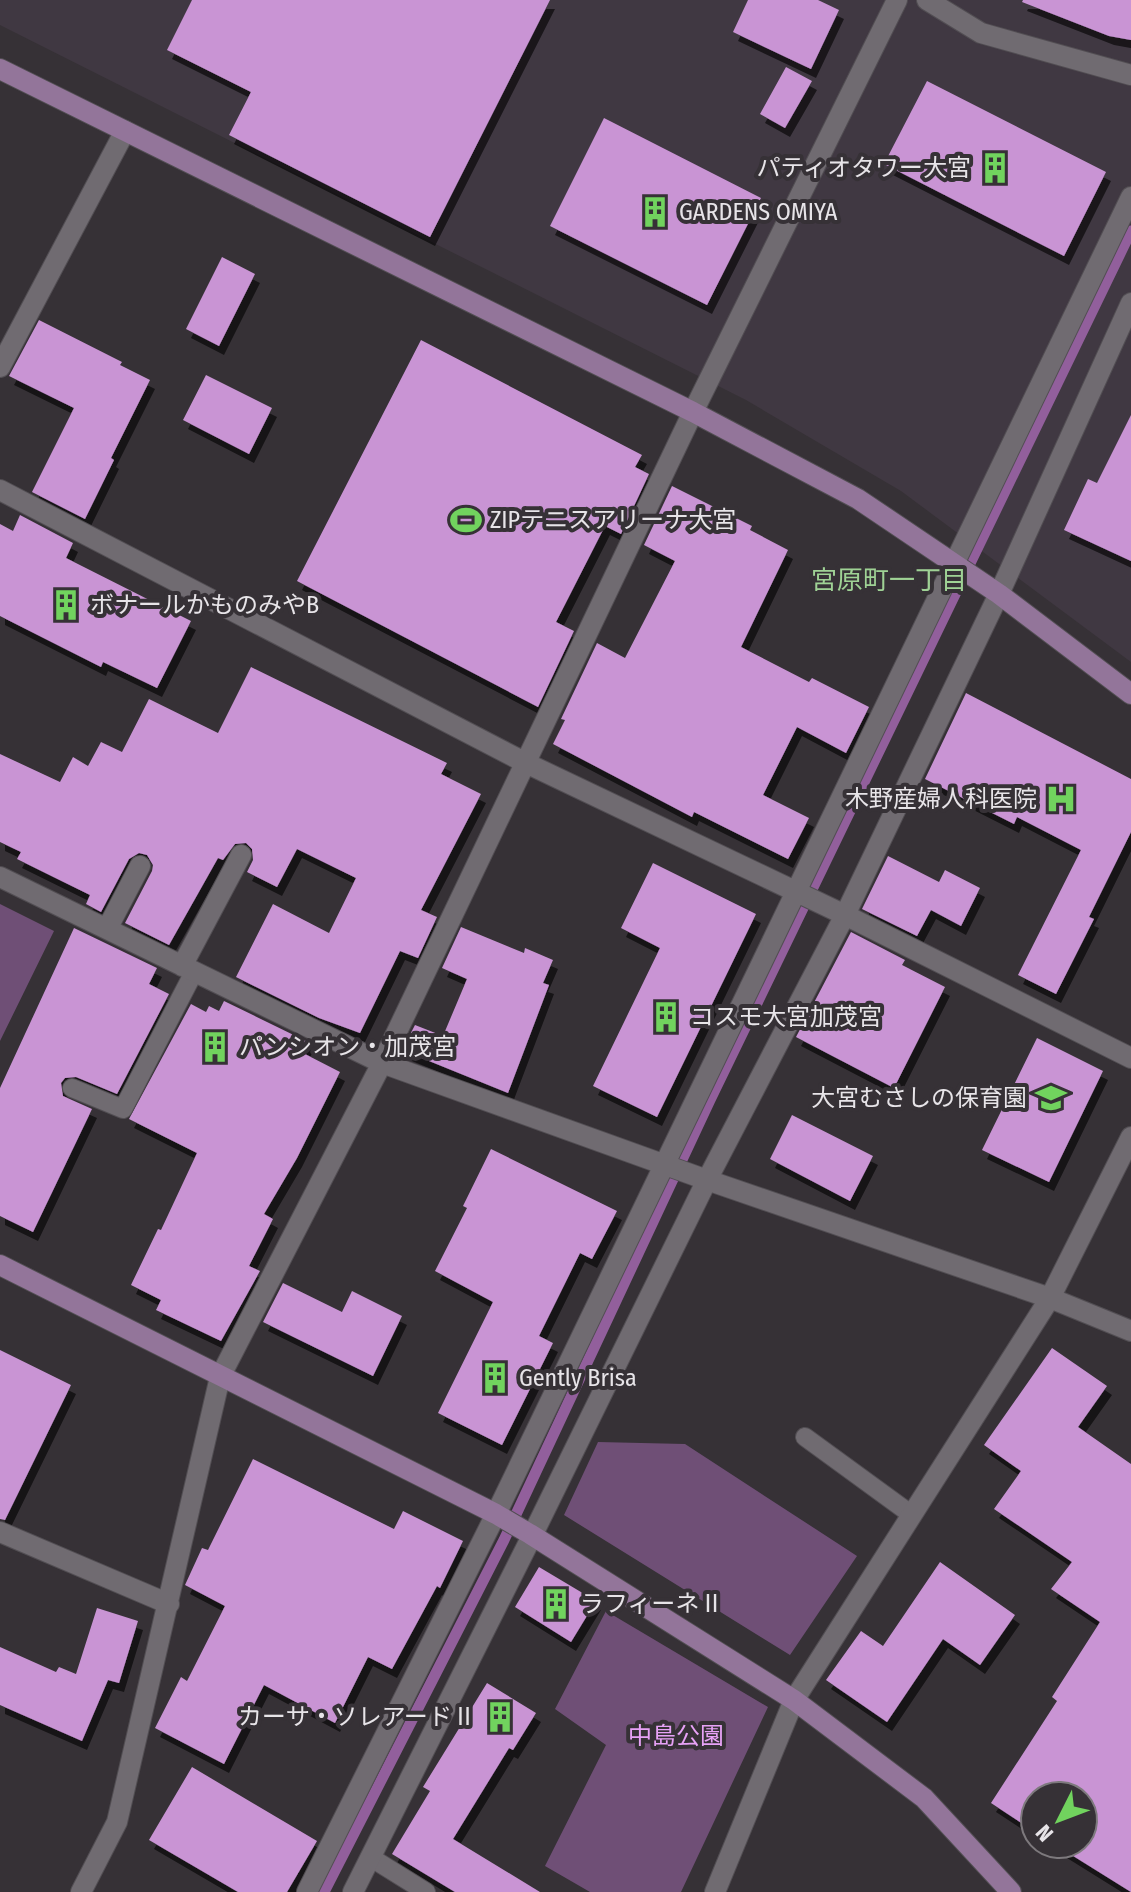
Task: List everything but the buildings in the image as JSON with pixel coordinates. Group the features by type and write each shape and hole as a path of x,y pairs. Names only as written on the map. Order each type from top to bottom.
{"street":[{"path":"81,1892 117,1822 220,1377 382,1063 693,412 897,0"},
{"path":"927,0 981,33 1131,75"},
{"path":"0,69 693,412 858,499 992,590 1131,694"},
{"path":"0,367 125,131"},
{"path":"307,1892 498,1515 1131,197"},
{"path":"353,1892 838,912 1131,303"},
{"path":"0,490 526,763 797,892 1131,1058"},
{"path":"188,969 241,855"},
{"path":"107,929 140,866"},
{"path":"0,877 382,1063 704,1179 1050,1298 1131,1331"},
{"path":"715,1892 794,1700 1050,1298 1131,1137"},
{"path":"0,1265 498,1515 531,1535 794,1700 924,1798 1011,1892"},
{"path":"0,1532 169,1604"}],"lane":[{"path":"72,1088 123,1109 188,969"},
{"path":"805,1437 912,1515"},
{"path":"370,1857 426,1892"}],"shaded area":[{"path":"0,0 1131,0 1131,662 901,491 746,400 0,25"}],"green space":[{"path":"0,904 54,931 0,1041"},
{"path":"598,1442 685,1444 857,1556 790,1655 564,1515"},
{"name":"中島公園","path":"606,1611 768,1707 681,1892 590,1892 545,1866 606,1745 555,1709"}],"waterway":[{"path":"324,1892 504,1540 710,1100 1131,231"}],"place":[{"name":"パティオタワー大宮","path":"995,168"},
{"name":"GARDENS OMIYA","path":"655,212"},
{"name":"ZIPテニスアリーナ大宮","path":"466,520"},
{"name":"ボナールかものみやB","path":"66,605"},
{"name":"木野産婦人科医院","path":"1061,799"},
{"name":"コスモ大宮加茂宮","path":"666,1017"},
{"name":"パンシオン・加茂宮","path":"215,1047"},
{"name":"大宮むさしの保育園","path":"1051,1098"},
{"name":"Gently Brisa","path":"495,1378"},
{"name":"ラフィーネⅡ","path":"556,1604"},
{"name":"カーサ・ソレアードⅡ","path":"500,1717"}],"district":[{"name":"宮原町一丁目","path":"889,580"}]}
